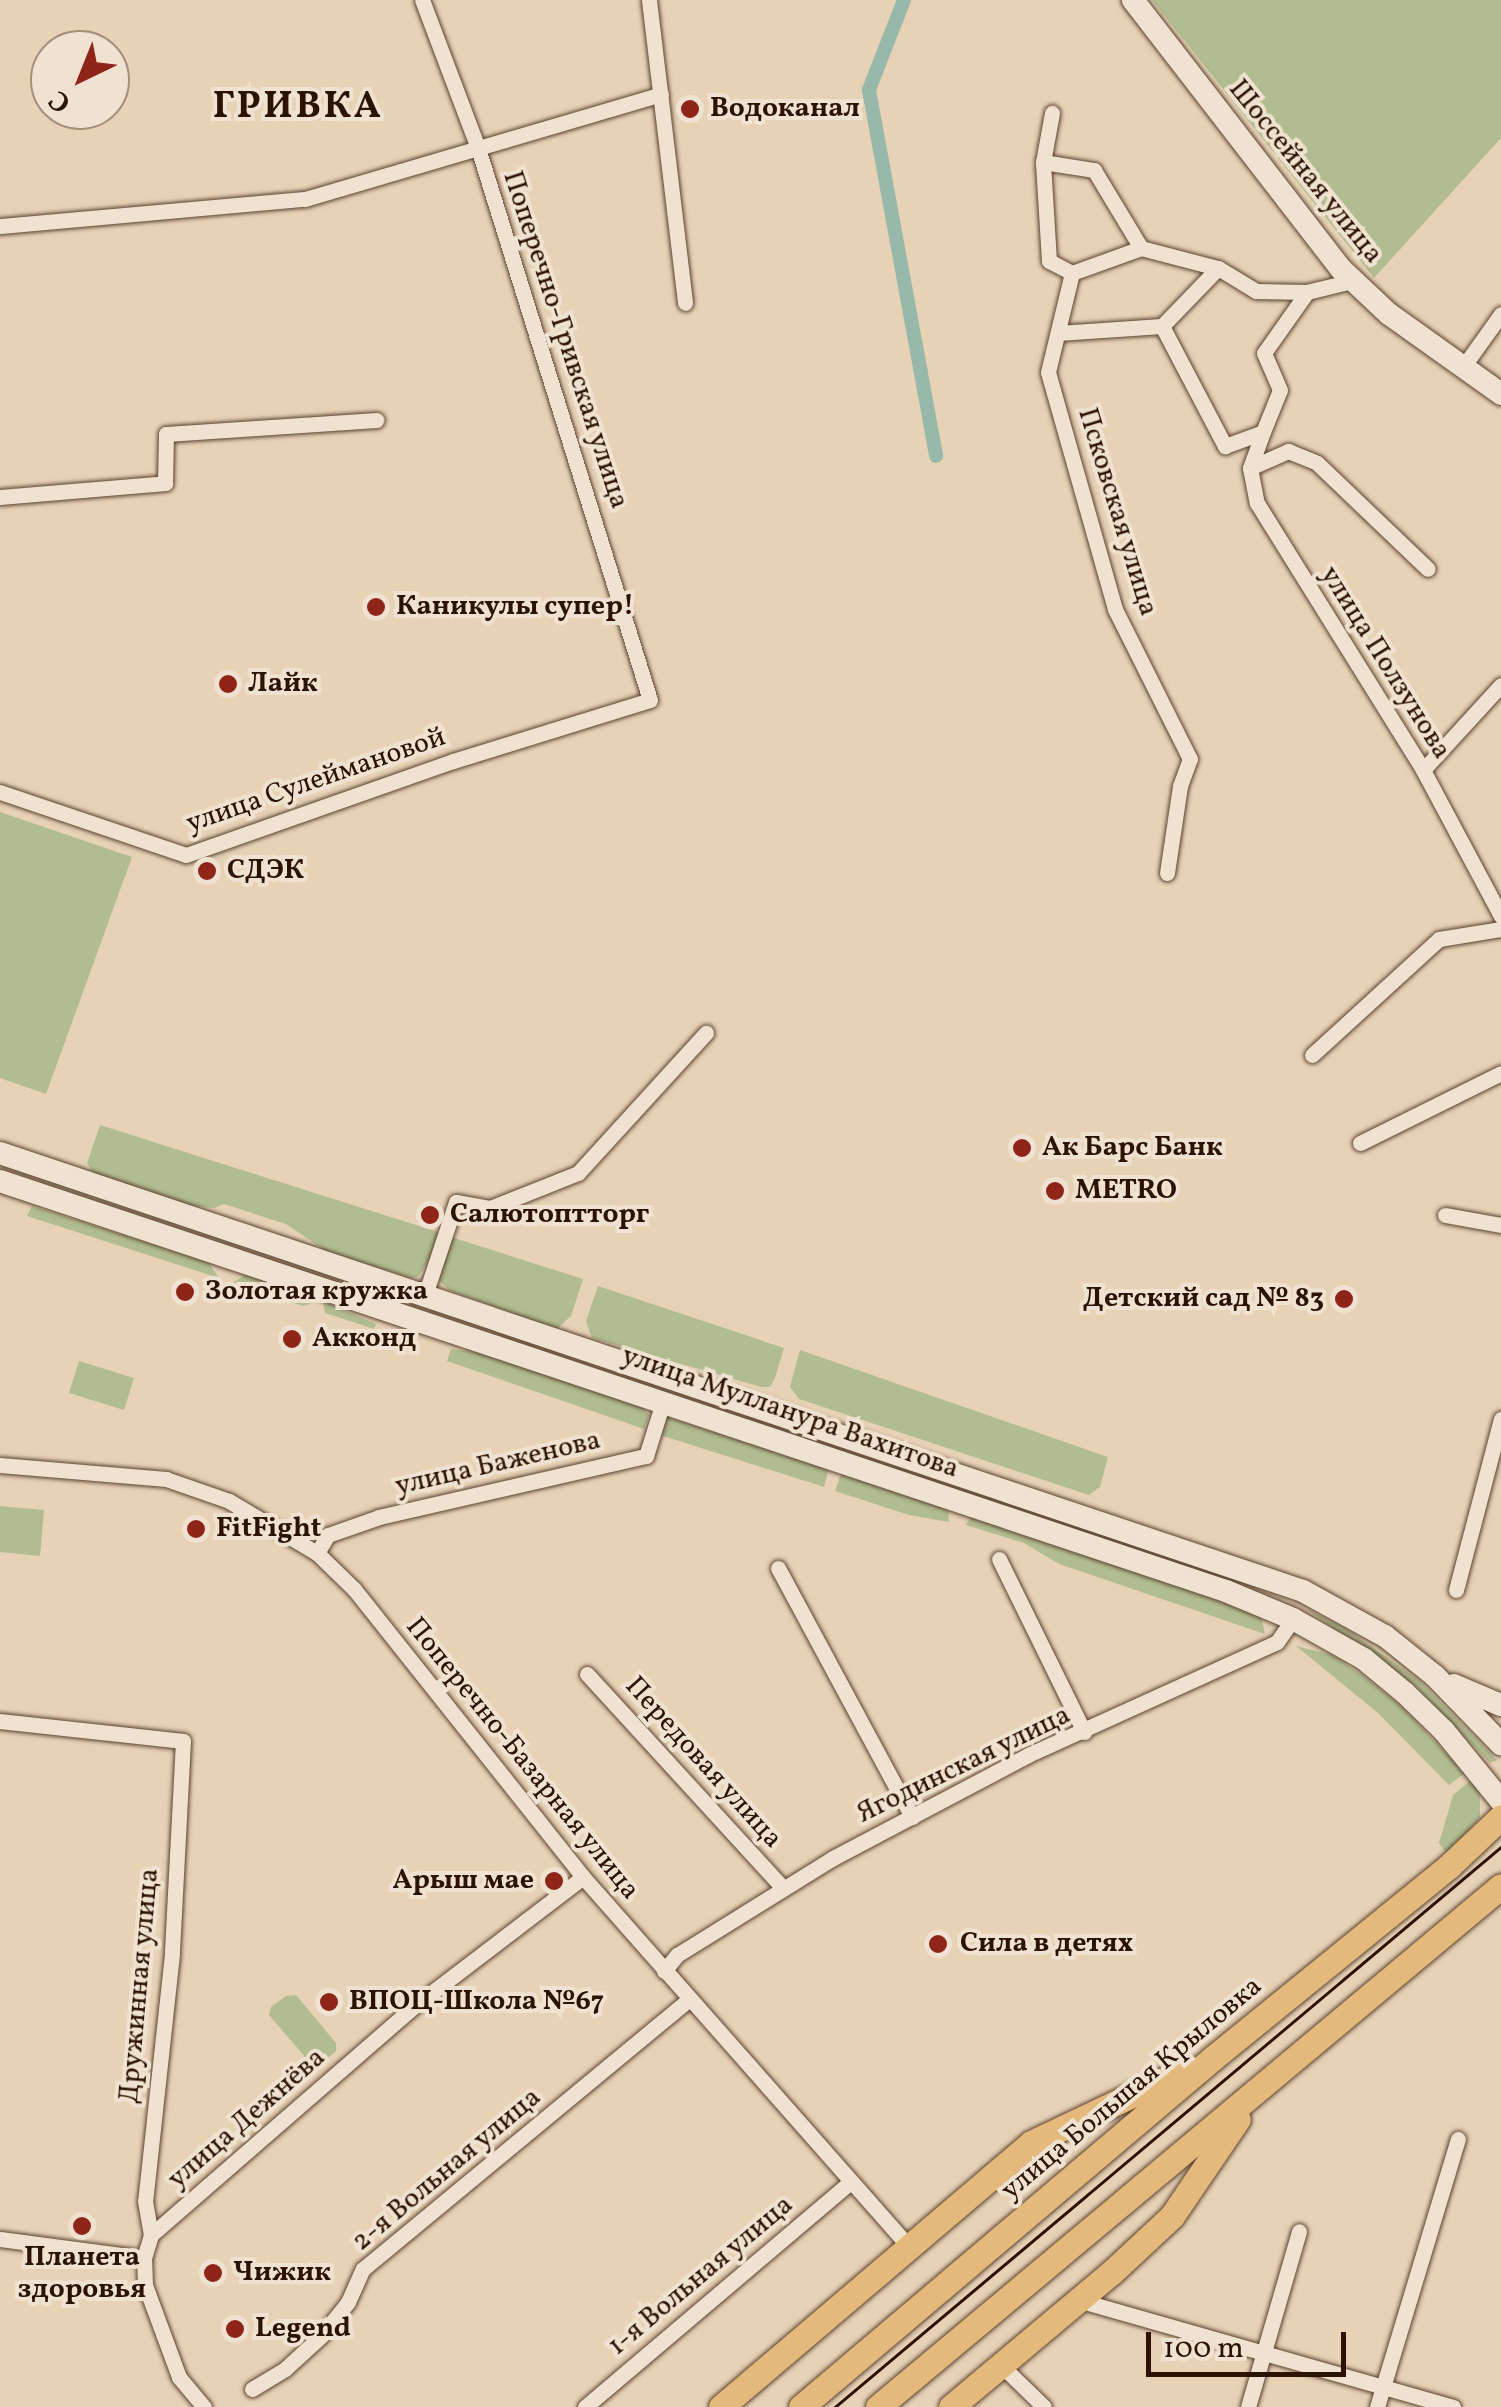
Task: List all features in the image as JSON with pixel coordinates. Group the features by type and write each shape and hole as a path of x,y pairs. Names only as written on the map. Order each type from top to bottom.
{"main road":[{"name":"Шоссейная улица","path":"1133,0 1352,281 1501,394"},
{"name":"улица Мулланура Вахитова","path":"0,1153 1303,1590 1385,1636 1435,1676 1501,1744"},
{"name":"улица Мулланура Вахитова","path":"0,1181 1226,1591 1292,1618 1364,1660 1405,1694 1444,1732 1501,1801"},
{"path":"1435,1676 1501,1705"},
{"name":"улица Большая Крыловка","path":"801,2407 1213,2058 1449,1866 1501,1817"},
{"path":"878,2407 1249,2101 1501,1886"},
{"path":"721,2407 1031,2144 1213,2058"},
{"path":"951,2407 1172,2216 1249,2101"}],"street":[{"name":"Поперечно-Гривская улица","path":"422,0 478,148 650,700"},
{"path":"649,0 684,303"},
{"path":"0,226 305,199 661,94"},
{"path":"1052,114 1043,162 1048,261 1072,272 1140,248 1218,268 1256,291 1307,292 1352,281"},
{"path":"1043,162 1094,170 1140,248"},
{"path":"1058,333 1162,326 1218,268"},
{"name":"Псковская улица","path":"1072,272 1048,372 1116,609 1190,760 1180,786 1168,872"},
{"path":"1250,468 1280,390 1264,353 1307,292"},
{"path":"1463,368 1501,314"},
{"path":"1162,326 1225,446 1263,432"},
{"path":"0,497 165,483 166,434 376,420"},
{"path":"1250,468 1288,450 1318,463 1428,569"},
{"name":"улица Ползунова","path":"1250,468 1257,502 1423,770 1501,916"},
{"path":"1423,770 1501,685"},
{"name":"улица Сулеймановой","path":"0,792 186,854 453,761 650,700"},
{"path":"1312,1056 1439,939 1501,930"},
{"path":"425,1295 456,1202 490,1208 578,1173 706,1034"},
{"path":"1360,1144 1501,1073"},
{"path":"1445,1216 1501,1225"},
{"name":"улица Баженова","path":"317,1553 328,1535 379,1517 646,1456 662,1402"},
{"path":"1456,1590 1501,1419"},
{"name":"Поперечно-Базарная улица","path":"0,1465 166,1479 229,1500 317,1553 354,1589 583,1877 910,2248"},
{"path":"999,1559 1084,1732"},
{"path":"778,1568 912,1818"},
{"name":"Ягодинская улица","path":"664,1970 677,1956 782,1887 1028,1755 1276,1642 1292,1618"},
{"name":"Передовая улица","path":"587,1674 782,1887"},
{"name":"Дружинная улица","path":"0,1722 183,1741 172,1954 145,2201 150,2235"},
{"name":"улица Дежнёва","path":"150,2235 413,2007 583,1877"},
{"name":"2-я Вольная улица","path":"252,2390 285,2370 322,2336 348,2302 363,2270 688,2000"},
{"path":"1377,2407 1458,2139"},
{"name":"1-я Вольная улица","path":"584,2407 849,2183"},
{"path":"1248,2407 1299,2231"},
{"path":"150,2235 144,2258 144,2284 178,2376 204,2407"},
{"path":"0,2239 144,2258"},
{"path":"1078,2300 1453,2407"},
{"path":"1001,2365 1044,2407"}],"green space":[{"path":"1152,0 1501,0 1501,138 1374,278"},
{"path":"0,812 132,857 46,1094 0,1078"},
{"path":"100,1125 438,1232 430,1258 418,1277 411,1278 326,1251 286,1224 224,1204 214,1208 185,1205 94,1174 87,1163"},
{"path":"32,1206 208,1262 219,1278 27,1216"},
{"path":"451,1237 583,1279 571,1316 557,1329 449,1290 440,1281 440,1271"},
{"path":"245,1275 314,1297 313,1303 303,1306 232,1283"},
{"path":"598,1286 784,1348 775,1378 770,1387 761,1387 592,1338 586,1321"},
{"path":"323,1301 376,1324 374,1329 325,1313"},
{"path":"451,1349 489,1354 642,1407 649,1415 644,1429 447,1361"},
{"path":"800,1350 1108,1457 1100,1487 1089,1495 799,1399 790,1387"},
{"path":"79,1361 134,1378 124,1410 69,1393"},
{"path":"667,1417 829,1468 824,1487 657,1434"},
{"path":"842,1471 948,1508 949,1522 909,1515 835,1491"},
{"path":"0,1506 44,1510 40,1556 0,1552"},
{"path":"971,1516 1182,1585 1261,1617 1265,1634 1059,1564 1024,1543 966,1525"},
{"path":"1306,1609 1345,1628 1420,1681 1497,1760 1490,1763 1416,1686"},
{"path":"1296,1646 1332,1655 1362,1675 1401,1706 1465,1773 1449,1785 1378,1713"},
{"path":"1471,1780 1480,1795 1480,1818 1447,1854 1439,1843 1453,1795"},
{"path":"296,1995 336,2043 336,2051 321,2064 312,2065 269,2015 271,2007 286,1996"}],"waterway":[{"path":"904,0 869,90 936,456"}],"tram line":[{"path":"835,2407 1501,1847"}],"place":[{"name":"Водоканал","path":"690,109"},
{"name":"Каникулы супер!","path":"376,607"},
{"name":"Лайк","path":"228,684"},
{"name":"СДЭК","path":"207,871"},
{"name":"Ак Барс Банк","path":"1022,1148"},
{"name":"METRO","path":"1055,1191"},
{"name":"Салютоптторг","path":"430,1215"},
{"name":"Золотая кружка","path":"185,1292"},
{"name":"Детский сад № 83","path":"1344,1299"},
{"name":"Акконд","path":"292,1339"},
{"name":"FitFight","path":"196,1529"},
{"name":"Арыш мае","path":"554,1881"},
{"name":"Сила в детях","path":"938,1944"},
{"name":"ВПОЦ-Школа №67","path":"329,2002"},
{"name":"Планета здоровья","path":"82,2226"},
{"name":"Чижик","path":"213,2273"},
{"name":"Legend","path":"235,2329"}],"district":[{"name":"ГРИВКА","path":"298,108"}]}
